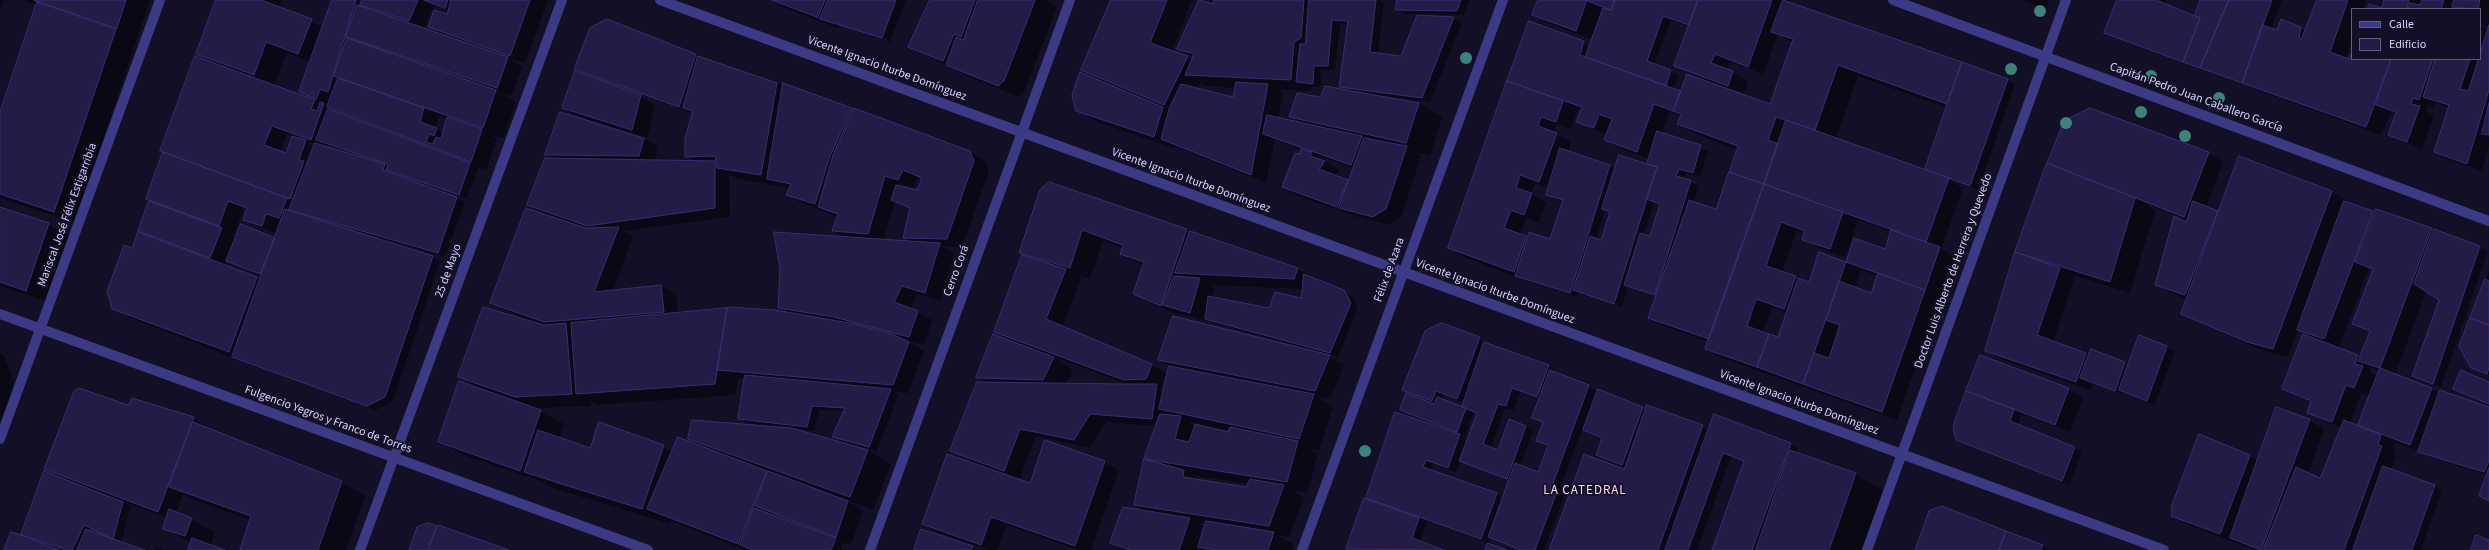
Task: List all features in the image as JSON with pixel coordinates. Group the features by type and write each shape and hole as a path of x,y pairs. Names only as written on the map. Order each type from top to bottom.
{"street":[{"name":"Mariscal José Félix Estigarribia","path":"0,439 160,0"},
{"name":"25 de Mayo","path":"360,550 562,0"},
{"name":"Vicente Ignacio Iturbe Domínguez","path":"660,0 2164,550"},
{"name":"Cerro Corá","path":"870,550 1070,0"},
{"name":"Félix de Azara","path":"1302,550 1503,0"},
{"name":"Capitán Pedro Juan Caballero García","path":"1893,0 2489,221"},
{"name":"Doctor Luis Alberto de Herrera y Quevedo","path":"1867,550 2066,0"},
{"name":"Fulgencio Yegros y Franco de Torres","path":"0,314 648,550"}],"building":[{"path":"34,0 126,0 117,28"},
{"path":"216,0 261,0 312,19 298,54 266,42 254,75 196,54"},
{"path":"332,0 356,0 328,92 320,89 316,99 299,92"},
{"path":"362,0 418,0 409,21 360,5"},
{"path":"424,0 448,0 445,8"},
{"path":"451,0 530,0 510,56 428,27 434,10 447,14"},
{"path":"772,0 825,0 818,17"},
{"path":"828,0 896,0 882,38 820,19"},
{"path":"930,0 975,0 961,37 954,34 943,61 908,47"},
{"path":"978,0 1035,0 1004,81 998,86 946,65 956,37 963,40"},
{"path":"1111,0 1167,0 1150,43 1188,56 1164,105 1081,70"},
{"path":"1199,0 1213,4 1214,0 1304,0 1301,38 1294,42 1291,80 1185,75 1194,54 1177,49"},
{"path":"1309,0 1376,0 1370,52 1401,56 1417,15 1454,17 1422,98 1339,87 1348,21 1332,20 1328,66 1314,66 1313,84 1296,82 1300,44 1305,44"},
{"path":"1397,0 1461,0 1457,11 1396,10"},
{"path":"1538,0 1587,0 1576,31 1532,15"},
{"path":"1586,0 1615,0 1611,10"},
{"path":"1615,0 1698,0 1689,25 1663,16 1647,61 1671,70 1666,86 1585,57 1603,8 1611,10"},
{"path":"1698,0 1772,0 1748,67 1715,54 1711,63 1733,71 1728,86 1674,66"},
{"path":"1783,0 1962,62 1947,104 1838,65 1815,130 1776,117 1768,140 1778,144 1764,184 1729,172 1738,146 1677,124 1681,114 1673,111 1687,74 1770,104 1793,39 1771,32"},
{"path":"2117,0 2156,0 2200,18 2183,62 2104,33"},
{"path":"2200,0 2229,0 2200,68 2183,62 2200,18 2195,16"},
{"path":"2229,0 2272,0 2242,83 2200,68"},
{"path":"2317,0 2348,0 2330,52 2349,59 2351,54 2351,60 2391,60 2366,127 2242,83 2262,25 2277,30 2281,19 2301,27 2299,38 2301,39"},
{"path":"2384,0 2409,0 2407,8 2382,8"},
{"path":"2422,0 2444,0 2441,8 2408,8 2410,3 2420,5"},
{"path":"2454,0 2480,0 2478,8 2452,7"},
{"path":"37,2 116,29 54,212 0,194 0,112"},
{"path":"2369,4 2382,8 2367,8"},
{"path":"357,5 508,57 497,88 346,37"},
{"path":"607,19 696,54 679,107 574,69 590,28"},
{"path":"1529,21 1584,41 1580,55 1681,91 1673,111 1654,104 1637,152 1604,140 1612,119 1599,114 1594,128 1576,122 1582,107 1507,81"},
{"path":"2489,25 2489,90 2467,164 2434,152 2449,105 2423,97 2435,60 2470,60 2460,89 2468,91 2478,60 2481,60 2481,50"},
{"path":"347,38 496,90 483,128 334,76"},
{"path":"195,56 315,100 311,109 317,111 320,102 324,103 311,140 272,126 264,145 286,153 292,136 306,140 299,160 304,161 290,199 160,151"},
{"path":"698,56 777,83 761,175 717,168 715,156 685,157 685,138 693,111 683,108"},
{"path":"2391,60 2433,60 2419,100 2413,98 2411,104 2420,106 2407,142 2388,135 2396,112 2376,105"},
{"path":"1962,62 2008,79 1970,186 1925,169"},
{"path":"575,71 641,95 632,130 562,108"},
{"path":"1080,72 1163,107 1154,137 1076,111 1072,96"},
{"path":"338,78 424,108 420,122 437,128 434,136 429,134 426,142 433,144 436,137 441,139 447,117 482,129 471,162 327,107"},
{"path":"1507,81 1563,101 1556,122 1541,117 1538,126 1557,133 1539,182 1520,175 1516,188 1532,193 1524,215 1511,210 1504,228 1526,236 1514,272 1448,248"},
{"path":"1236,82 1268,84 1251,175 1161,139 1169,109 1181,84 1233,97"},
{"path":"783,83 852,108 830,156 815,204 786,195 791,184 767,179"},
{"path":"1325,86 1419,103 1406,143 1289,117 1297,93 1320,97"},
{"path":"2489,103 2489,135 2482,134"},
{"path":"854,108 970,151 974,161 947,239 903,238 910,208 891,200 896,185 917,190 922,178 903,170 898,180 885,176 868,234 832,231 838,214 818,207 833,155"},
{"path":"2090,108 2209,152 2184,217 2047,163 2064,121"},
{"path":"328,109 470,163 459,195 386,170 388,164 316,140"},
{"path":"560,112 644,138 639,156 545,155"},
{"path":"1267,115 1362,136 1351,165 1263,134"},
{"path":"1786,120 1949,178 1926,242 1764,184"},
{"path":"1657,131 1701,145 1693,173 1679,169 1676,176 1691,180 1655,295 1624,285 1640,233 1650,236 1660,204 1646,199 1657,167 1647,164"},
{"path":"1364,138 1407,146 1386,209 1373,217 1339,208"},
{"path":"315,143 385,164 383,170 457,197 438,253 289,210"},
{"path":"1560,148 1610,165 1570,293 1515,276 1529,232 1550,239 1563,200 1546,195"},
{"path":"1301,149 1312,152 1310,156 1325,161 1319,169 1348,180 1337,207 1282,187 1295,153 1299,154"},
{"path":"163,152 287,198 279,218 266,214 262,226 243,220 247,208 228,201 219,226 146,199"},
{"path":"1619,155 1657,167 1614,304 1573,290 1590,236 1601,240 1610,212 1602,209"},
{"path":"2239,156 2332,191 2273,349 2247,342 2181,314"},
{"path":"545,158 715,161 715,208 587,226 527,205"},
{"path":"2047,163 2135,198 2110,282 2015,252"},
{"path":"1729,172 1764,184 1709,339 1648,318 1689,200 1716,209"},
{"path":"1049,182 1187,229 1161,306 1133,294 1144,262 1120,254 1123,245 1082,230 1070,268 1019,253 1040,190"},
{"path":"1764,184 1843,212 1830,249 1802,240 1805,231 1781,222 1766,266 1796,276 1784,309 1756,299 1747,326 1769,334 1757,367 1705,349"},
{"path":"149,201 222,228 210,258 138,231"},
{"path":"2193,201 2218,211 2185,295 2155,285 2174,216 2186,222"},
{"path":"2344,201 2373,211 2324,339 2297,330"},
{"path":"0,207 49,223 26,291 0,282"},
{"path":"526,208 586,228 619,227 594,292 661,285 664,312 544,322 490,303"},
{"path":"285,209 433,256 385,397 367,406 232,357"},
{"path":"2376,209 2432,228 2380,368 2358,361 2370,331 2352,324 2373,269 2355,262"},
{"path":"241,224 275,238 260,274 226,261"},
{"path":"2434,229 2480,246 2433,384 2412,376 2439,300 2414,284"},
{"path":"1891,230 1940,247 1925,290 1846,262 1854,238 1885,249"},
{"path":"1190,231 1298,268 1294,279 1175,273"},
{"path":"138,232 257,277 229,352 112,309 107,291 124,245 132,248"},
{"path":"774,232 940,243 925,293 902,286 894,302 918,311 909,337 834,317 778,308 780,269"},
{"path":"1819,252 1846,262 1803,384 1757,367 1769,334 1778,337 1798,278 1809,282"},
{"path":"2015,252 2060,268 2037,335 2086,353 2076,382 1985,351"},
{"path":"1022,255 1066,269 1046,319 1152,364 1146,379 1124,380 994,332"},
{"path":"1878,273 1925,290 1882,412 1803,384 1814,353 1829,358 1840,325 1826,320 1839,281 1871,293"},
{"path":"1304,274 1344,290 1351,303 1330,353 1205,319 1208,296 1269,308 1275,292 1301,298"},
{"path":"1174,276 1200,278 1190,313 1163,305"},
{"path":"2485,279 2489,281 2489,325 2470,318"},
{"path":"483,307 544,325 566,323 572,394 515,397 458,377"},
{"path":"728,307 775,310 855,324 892,334 909,342 893,385 717,370"},
{"path":"727,308 715,384 576,394 571,323"},
{"path":"1173,316 1330,355 1315,391 1158,360"},
{"path":"2470,318 2489,325 2489,368 2487,374 2471,368 2459,347"},
{"path":"1442,323 1480,337 1457,399 1436,391 1432,401 1402,390 1425,331"},
{"path":"993,334 1054,357 1043,380 976,378"},
{"path":"2303,334 2358,355 2355,364 2363,366 2354,388 2346,385 2332,422 2307,413 2311,401 2282,389"},
{"path":"2139,335 2167,346 2147,401 2119,390"},
{"path":"1484,342 1549,365 1537,397 1512,388 1506,406 1498,404 1483,444 1498,450 1509,419 1526,426 1507,479 1459,461 1477,413 1462,407"},
{"path":"2091,349 2125,362 2115,391 2080,378"},
{"path":"1980,355 2069,388 2055,425 1966,391"},
{"path":"1169,366 1314,394 1299,439 1159,409"},
{"path":"2380,368 2432,388 2410,445 2358,425"},
{"path":"1550,370 1589,385 1552,486 1558,489 1535,550 1521,550 1488,537 1515,463 1538,472 1548,445 1536,441 1543,422 1532,418"},
{"path":"2461,370 2489,382 2489,404 2453,389"},
{"path":"745,375 891,389 869,447 832,437 845,408 812,406 807,427 738,419"},
{"path":"459,381 541,410 520,471 438,442"},
{"path":"977,382 1157,384 1152,419 1090,414 1074,440 1020,429 1004,471 950,451"},
{"path":"79,388 128,405 132,398 194,417 158,512 44,469 74,391"},
{"path":"1598,389 1643,407 1622,465 1596,455 1602,438 1583,430"},
{"path":"2440,390 2489,407 2489,461 2484,472 2418,452"},
{"path":"1966,391 2014,409 2010,421 2075,447 2062,481 1956,440 1953,427"},
{"path":"1406,393 1434,404 1437,397 1466,408 1457,432 1400,410"},
{"path":"1647,405 1703,425 1658,550 1549,550 1584,454 1624,469"},
{"path":"2276,407 2310,419 2261,550 2230,538"},
{"path":"1395,412 1460,434 1448,468 1426,460 1423,467 1497,493 1481,539 1366,498"},
{"path":"1160,414 1181,416 1175,439 1189,442 1195,424 1228,432 1230,427 1298,441 1287,482 1144,459"},
{"path":"1714,414 1791,443 1752,550 1712,550 1744,461 1723,453 1688,550 1665,550"},
{"path":"692,420 792,428 868,450 850,497 688,439"},
{"path":"2344,420 2381,435 2378,445 2382,446 2344,550 2263,550 2296,467 2320,478"},
{"path":"193,422 342,481 318,550 240,550 251,516 169,487"},
{"path":"599,422 664,445 642,509 524,472 538,430 590,448"},
{"path":"2199,434 2250,455 2220,534 2171,516 2172,505"},
{"path":"678,437 767,471 738,544 647,509"},
{"path":"1045,440 1105,461 1075,546 991,517 981,545 922,524 947,454 1030,483"},
{"path":"1790,450 1856,473 1829,550 1756,550"},
{"path":"1144,459 1184,470 1183,477 1246,487 1250,479 1284,485 1269,526 1134,505"},
{"path":"2383,466 2435,485 2412,550 2353,550"},
{"path":"2489,468 2489,501 2479,496"},
{"path":"44,471 123,502 113,539 84,525 72,550 67,550 21,535"},
{"path":"768,471 848,501 836,537 755,506"},
{"path":"1364,498 1419,518 1412,538 1444,550 1346,549"},
{"path":"1942,506 2006,531 1999,550 1915,550 1929,511"},
{"path":"1123,507 1190,518 1179,550 1130,550 1110,543"},
{"path":"754,508 836,538 831,550 753,550 740,545"},
{"path":"169,509 192,518 185,536 163,529"},
{"path":"1206,521 1274,532 1268,550 1217,550 1198,547"},
{"path":"428,523 437,526 427,550 409,550 417,527"},
{"path":"438,525 509,550 429,550"},
{"path":"86,529 113,539 145,550 77,550"},
{"path":"921,529 973,546 971,550 914,550"},
{"path":"2006,531 2043,545 2041,550 1999,550"},
{"path":"11,532 21,535 59,550 4,550"},
{"path":"2476,535 2489,540 2489,550 2471,550"},
{"path":"192,538 225,550 188,550"},
{"path":"1488,543 1507,550 1485,550"}],"district":[{"name":"LA CATEDRAL","path":"1585,491"}]}
